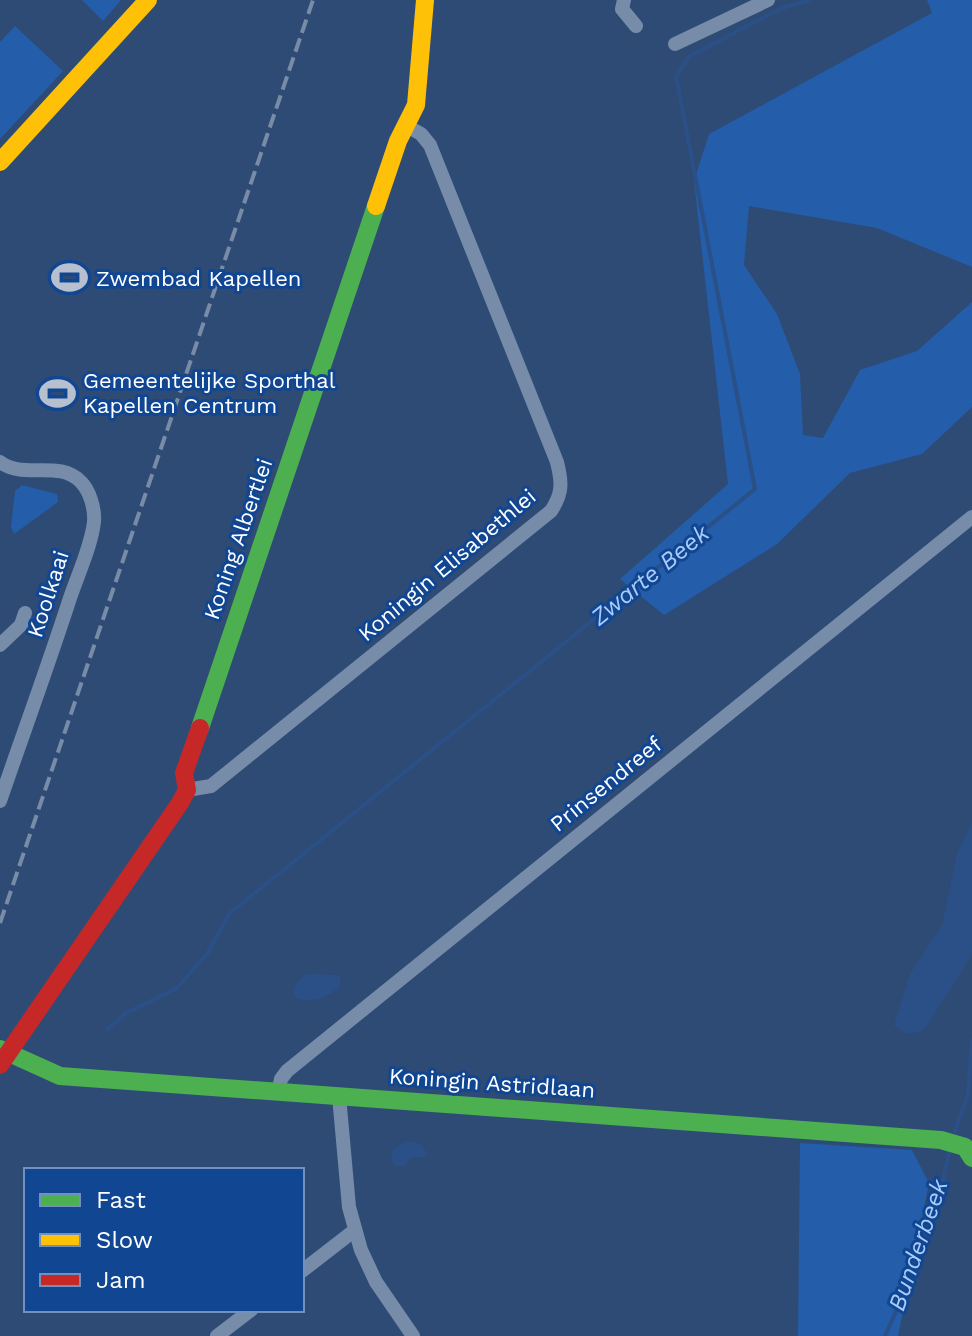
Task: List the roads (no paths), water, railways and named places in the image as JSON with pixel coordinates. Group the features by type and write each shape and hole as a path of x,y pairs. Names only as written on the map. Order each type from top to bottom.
{"street":[{"path":"0,162 148,0"},
{"name":"Koning Albertlei","path":"2,1056 143,860 187,790 184,773 367,229 398,141 416,105 425,0"},
{"path":"624,0 622,9 636,26"},
{"path":"675,44 768,0"},
{"name":"Koningin Elisabethlei","path":"187,790 211,786 551,511 560,497 562,483 557,462 430,145 421,134 407,126"},
{"name":"Koolkaai","path":"0,462 13,468 59,470 71,474 88,493 94,516 65,613 0,801"},
{"name":"Prinsendreef","path":"278,1092 287,1071 972,517"},
{"path":"0,645 21,625 25,613"},
{"name":"Koningin Astridlaan","path":"2,1056 60,1076 941,1140 970,1148"},
{"path":"339,1096 349,1207 355,1230 376,1282 413,1336"},
{"path":"304,1269 355,1230"},
{"path":"217,1336 248,1312"}],"waterway":[{"name":"Zwarte Beek","path":"108,1029 126,1013 177,988 207,954 229,914 755,489 676,76 690,56 780,9 809,0"},
{"name":"Bunderbeek","path":"955,1131 968,1095 972,1040"},
{"name":"Bunderbeek","path":"885,1336 908,1285 912,1266 919,1257 932,1207 940,1193 949,1153"}],"railway":[{"path":"0,923 313,0"}],"place":[{"name":"Zwembad Kapellen","path":"70,278"},
{"name":"Gemeentelijke Sporthal Kapellen Centrum","path":"57,393"}]}
